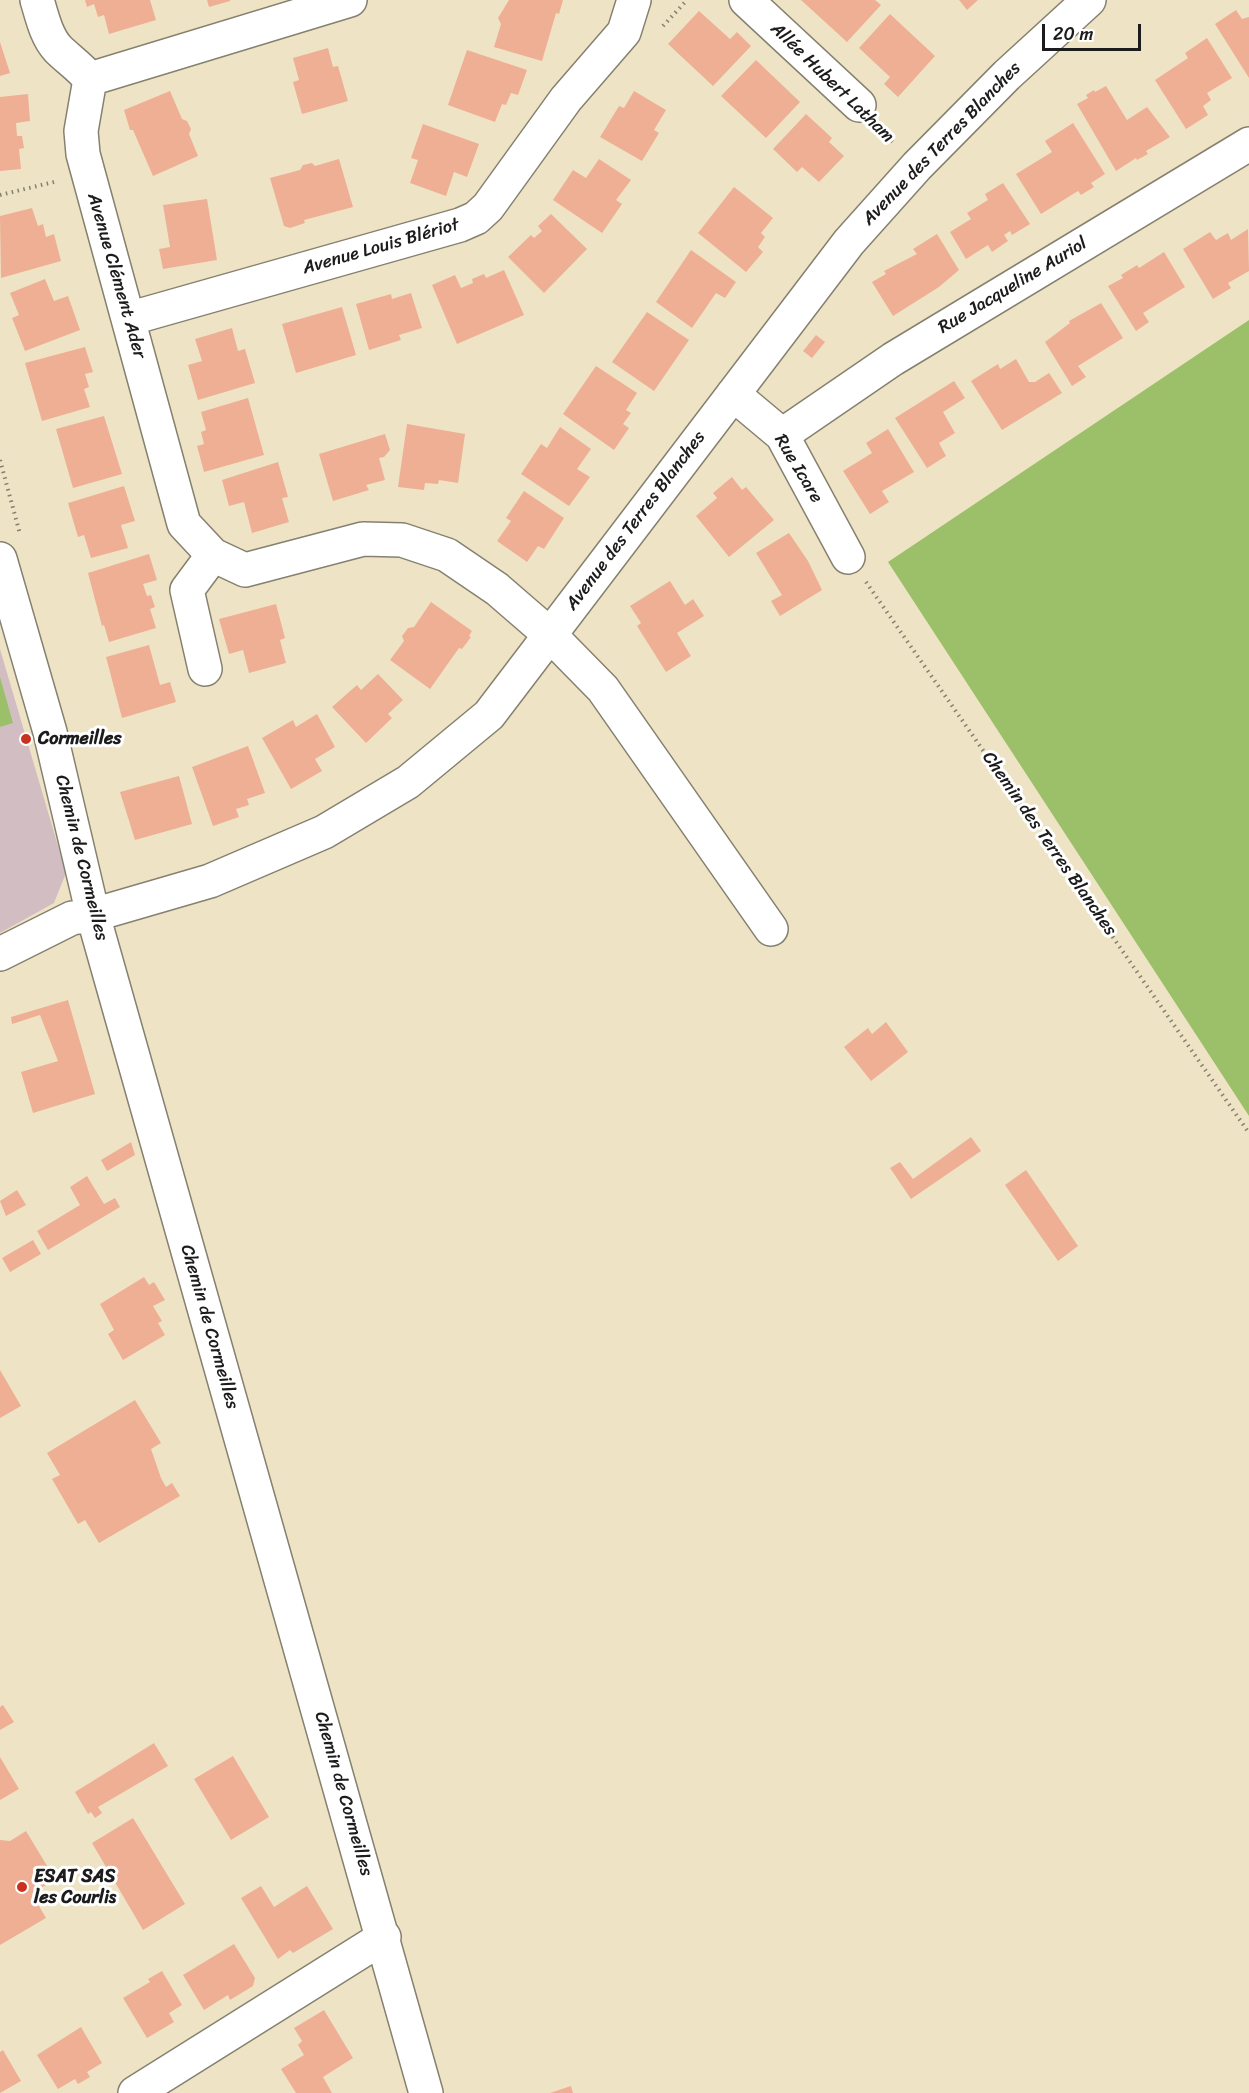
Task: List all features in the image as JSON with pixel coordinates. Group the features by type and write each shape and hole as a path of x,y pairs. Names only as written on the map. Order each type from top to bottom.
{"street":[{"path":"37,0 46,29 57,48 76,62 90,79 350,0"},
{"name":"Avenue Louis Blériot","path":"129,319 460,225 476,218 488,207 566,99 624,32 634,0"},
{"name":"Allée Hubert Latham","path":"746,0 859,105"},
{"name":"Avenue des Terres Blanches","path":"93,915 210,881 324,832 408,782 489,715 849,242 917,166 1007,75 1089,0"},
{"name":"Avenue Clément Ader","path":"90,79 81,131 88,174 184,524 213,555 245,570 363,539 402,540 447,555 497,589 549,634 603,689 771,928"},
{"name":"Rue Jacqueline Auriol","path":"782,435 893,359 1249,144"},
{"name":"Rue Icare","path":"733,394 782,435 848,557"},
{"path":"205,669 187,590 213,555"},
{"name":"Chemin de Cormeilles","path":"0,559 50,732 93,915 384,1937 426,2093"},
{"path":"0,954 72,918 93,915"},
{"path":"135,2093 384,1937"}],"path":[{"name":"Allée Hubert Latham","path":"859,105 862,114 917,166"},
{"path":"0,195 88,174"},
{"name":"Chemin des Terres Blanches","path":"848,557 1249,1133"}],"shaded area":[{"path":"0,649 66,873 54,903 0,933"}],"green space":[{"path":"1249,320 1249,1116 888,562"},
{"path":"0,677 13,723 0,727"}],"building":[{"path":"85,0 150,0 156,20 109,34 104,15 98,17 94,4 87,7"},
{"path":"207,0 230,0 230,1 209,7"},
{"path":"509,0 563,0 559,14 556,13 542,61 494,47 501,24 498,18"},
{"path":"801,0 875,0 881,5 847,42"},
{"path":"959,0 978,0 967,10"},
{"path":"1236,10 1242,19 1249,17 1249,78 1215,24"},
{"path":"699,11 730,39 737,32 751,46 713,86 668,44"},
{"path":"890,14 935,56 898,97 884,84 890,77 859,48"},
{"path":"1207,38 1232,78 1207,93 1211,100 1203,106 1208,115 1186,129 1155,80 1188,58 1185,53"},
{"path":"0,42 10,73 0,76"},
{"path":"328,48 333,67 338,66 348,101 302,114 293,82 299,80 293,58"},
{"path":"467,50 527,70 518,95 511,93 506,105 502,104 495,122 448,105"},
{"path":"756,60 800,102 766,138 721,96"},
{"path":"1106,86 1127,120 1147,107 1170,137 1146,151 1148,154 1137,160 1136,158 1116,171 1077,104 1088,98 1086,95 1094,90 1095,92"},
{"path":"170,91 182,119 187,121 191,129 189,134 198,156 153,176 133,130 130,130 124,110"},
{"path":"634,91 666,110 654,130 659,133 642,161 600,137 619,106 624,108"},
{"path":"28,94 30,121 16,123 17,136 22,136 24,148 19,149 21,169 0,171 0,97"},
{"path":"806,114 832,138 829,142 844,156 819,182 802,167 797,172 773,149"},
{"path":"1073,123 1105,174 1091,183 1094,187 1081,195 1078,191 1041,214 1016,174 1052,152 1045,141"},
{"path":"423,124 479,144 467,177 454,172 446,196 410,183 418,160 411,158"},
{"path":"339,159 353,207 304,220 305,223 290,228 284,226 270,178 300,170 303,165 312,163 315,166"},
{"path":"599,159 631,180 616,200 622,204 602,233 553,200 573,170 586,178"},
{"path":"1003,183 1030,224 1012,235 1010,231 1004,235 1008,241 992,252 988,245 966,259 950,232 971,219 967,213 988,200 985,194"},
{"path":"734,187 773,218 761,233 765,237 758,247 763,252 746,272 698,233"},
{"path":"207,199 217,260 163,269 159,249 170,247 163,205"},
{"path":"32,208 38,226 43,224 46,237 54,234 61,261 1,278 0,216"},
{"path":"551,214 587,249 544,293 508,257 531,235 534,238 542,231 538,226"},
{"path":"1248,229 1249,271 1228,283 1231,288 1213,299 1183,249 1210,232 1216,240 1228,233 1231,240"},
{"path":"937,234 959,270 939,287 893,316 872,282 886,274 884,271 917,254 913,249"},
{"path":"691,250 736,282 725,298 716,293 692,328 656,302"},
{"path":"1164,252 1185,287 1143,313 1149,322 1136,331 1108,286 1123,278 1121,275 1137,265 1139,268"},
{"path":"504,270 524,315 457,344 432,285 455,275 461,288 473,283 472,279 484,274 486,278"},
{"path":"45,279 54,301 68,296 80,330 25,351 12,318 19,315 10,293"},
{"path":"411,293 422,328 399,335 401,340 369,350 356,304 391,294 392,299"},
{"path":"1101,303 1123,338 1078,366 1086,377 1072,386 1045,342 1070,323 1069,321"},
{"path":"342,307 356,355 296,373 282,324"},
{"path":"647,312 689,340 654,391 612,362"},
{"path":"232,328 238,351 245,349 255,383 198,400 188,365 202,361 195,339"},
{"path":"816,335 825,342 812,358 803,351"},
{"path":"85,347 93,372 85,374 89,387 84,389 90,407 42,421 25,363"},
{"path":"1016,359 1029,382 1035,382 1049,373 1062,393 1002,430 971,381 998,364 1000,369"},
{"path":"596,366 637,393 626,410 631,413 623,424 629,428 614,450 563,414"},
{"path":"954,381 965,398 943,412 955,433 939,443 946,456 927,468 895,418"},
{"path":"248,398 264,455 204,472 197,446 204,444 201,432 206,430 201,412"},
{"path":"104,416 122,474 73,488 56,429"},
{"path":"407,424 465,434 458,483 439,480 438,484 425,483 424,490 398,487"},
{"path":"560,427 591,449 577,469 590,477 569,506 521,474 541,444 547,448"},
{"path":"888,429 914,472 882,491 889,502 870,514 843,471 872,453 866,443"},
{"path":"385,434 390,450 384,457 379,458 385,480 366,485 369,490 333,501 319,454"},
{"path":"278,462 288,497 282,498 289,522 252,533 244,502 229,506 222,480"},
{"path":"732,477 742,490 746,487 774,520 729,557 696,516 717,498 713,493"},
{"path":"124,486 135,521 121,525 128,548 91,558 84,535 78,537 68,503"},
{"path":"524,491 564,518 544,549 538,546 527,562 497,541 511,521 506,518"},
{"path":"789,533 808,561 822,590 780,616 771,601 782,595 756,553"},
{"path":"149,554 157,580 143,584 147,596 151,595 155,607 150,609 156,628 109,642 104,625 102,626 88,573"},
{"path":"670,581 685,605 693,599 704,616 677,633 691,656 666,672 637,626 641,623 630,606"},
{"path":"431,602 472,631 469,636 471,637 462,649 459,648 430,689 390,660 404,641 402,636 408,628 414,627"},
{"path":"276,604 285,638 280,640 286,663 249,673 243,650 229,654 219,619"},
{"path":"149,645 160,685 170,682 176,702 122,718 106,657"},
{"path":"378,674 403,700 388,714 392,718 366,743 332,707 357,685 361,690"},
{"path":"317,714 335,747 315,759 322,771 291,789 262,738 293,720 296,727"},
{"path":"248,746 265,793 247,799 249,805 236,809 239,817 213,826 192,767"},
{"path":"179,776 192,824 135,840 120,792"},
{"path":"68,1000 95,1094 33,1113 21,1072 58,1061 40,1015 12,1024 11,1017"},
{"path":"886,1022 908,1052 871,1081 844,1047 868,1028 872,1034"},
{"path":"971,1137 981,1151 911,1199 890,1168 900,1162 913,1179"},
{"path":"131,1142 135,1155 107,1171 101,1160"},
{"path":"1026,1170 1078,1246 1058,1261 1005,1185"},
{"path":"87,1176 104,1204 115,1198 120,1207 48,1250 37,1231 80,1205 70,1187"},
{"path":"17,1190 26,1205 6,1216 0,1201"},
{"path":"33,1240 41,1254 10,1272 2,1258"},
{"path":"144,1277 149,1285 154,1282 165,1300 153,1306 162,1321 158,1323 165,1335 123,1360 108,1334 114,1330 100,1304"},
{"path":"0,1370 21,1406 0,1418"},
{"path":"135,1400 161,1443 151,1449 161,1478 166,1487 172,1483 180,1496 99,1543 85,1520 78,1524 52,1479 60,1475 47,1453"},
{"path":"3,1705 14,1722 0,1730 0,1707"},
{"path":"154,1743 168,1766 98,1807 102,1813 95,1818 91,1812 88,1814 75,1792"},
{"path":"233,1756 269,1817 231,1840 194,1779"},
{"path":"0,1757 19,1789 0,1800"},
{"path":"133,1818 185,1904 143,1930 92,1843"},
{"name":"ESAT SAS les Courlis","path":"26,1831 55,1879 32,1894 46,1918 0,1945 0,1840 10,1841"},
{"path":"261,1886 274,1907 307,1886 333,1929 293,1953 290,1950 278,1959 241,1898"},
{"path":"234,1944 255,1978 253,1986 230,2000 228,1995 204,2010 183,1975"},
{"path":"162,1971 182,2005 169,2013 174,2022 147,2038 123,1998 150,1982 148,1979"},
{"path":"324,2010 353,2058 323,2077 332,2093 296,2093 281,2069 304,2055 298,2045 302,2041 294,2028"},
{"path":"81,2027 102,2063 87,2072 90,2077 78,2084 75,2079 58,2089 37,2055"},
{"path":"3,2050 21,2081 0,2093 0,2052"},
{"path":"571,2086 573,2093 550,2093"}],"place":[{"name":"Cormeilles","path":"26,739"},
{"name":"ESAT SAS les Courlis","path":"22,1887"}]}
